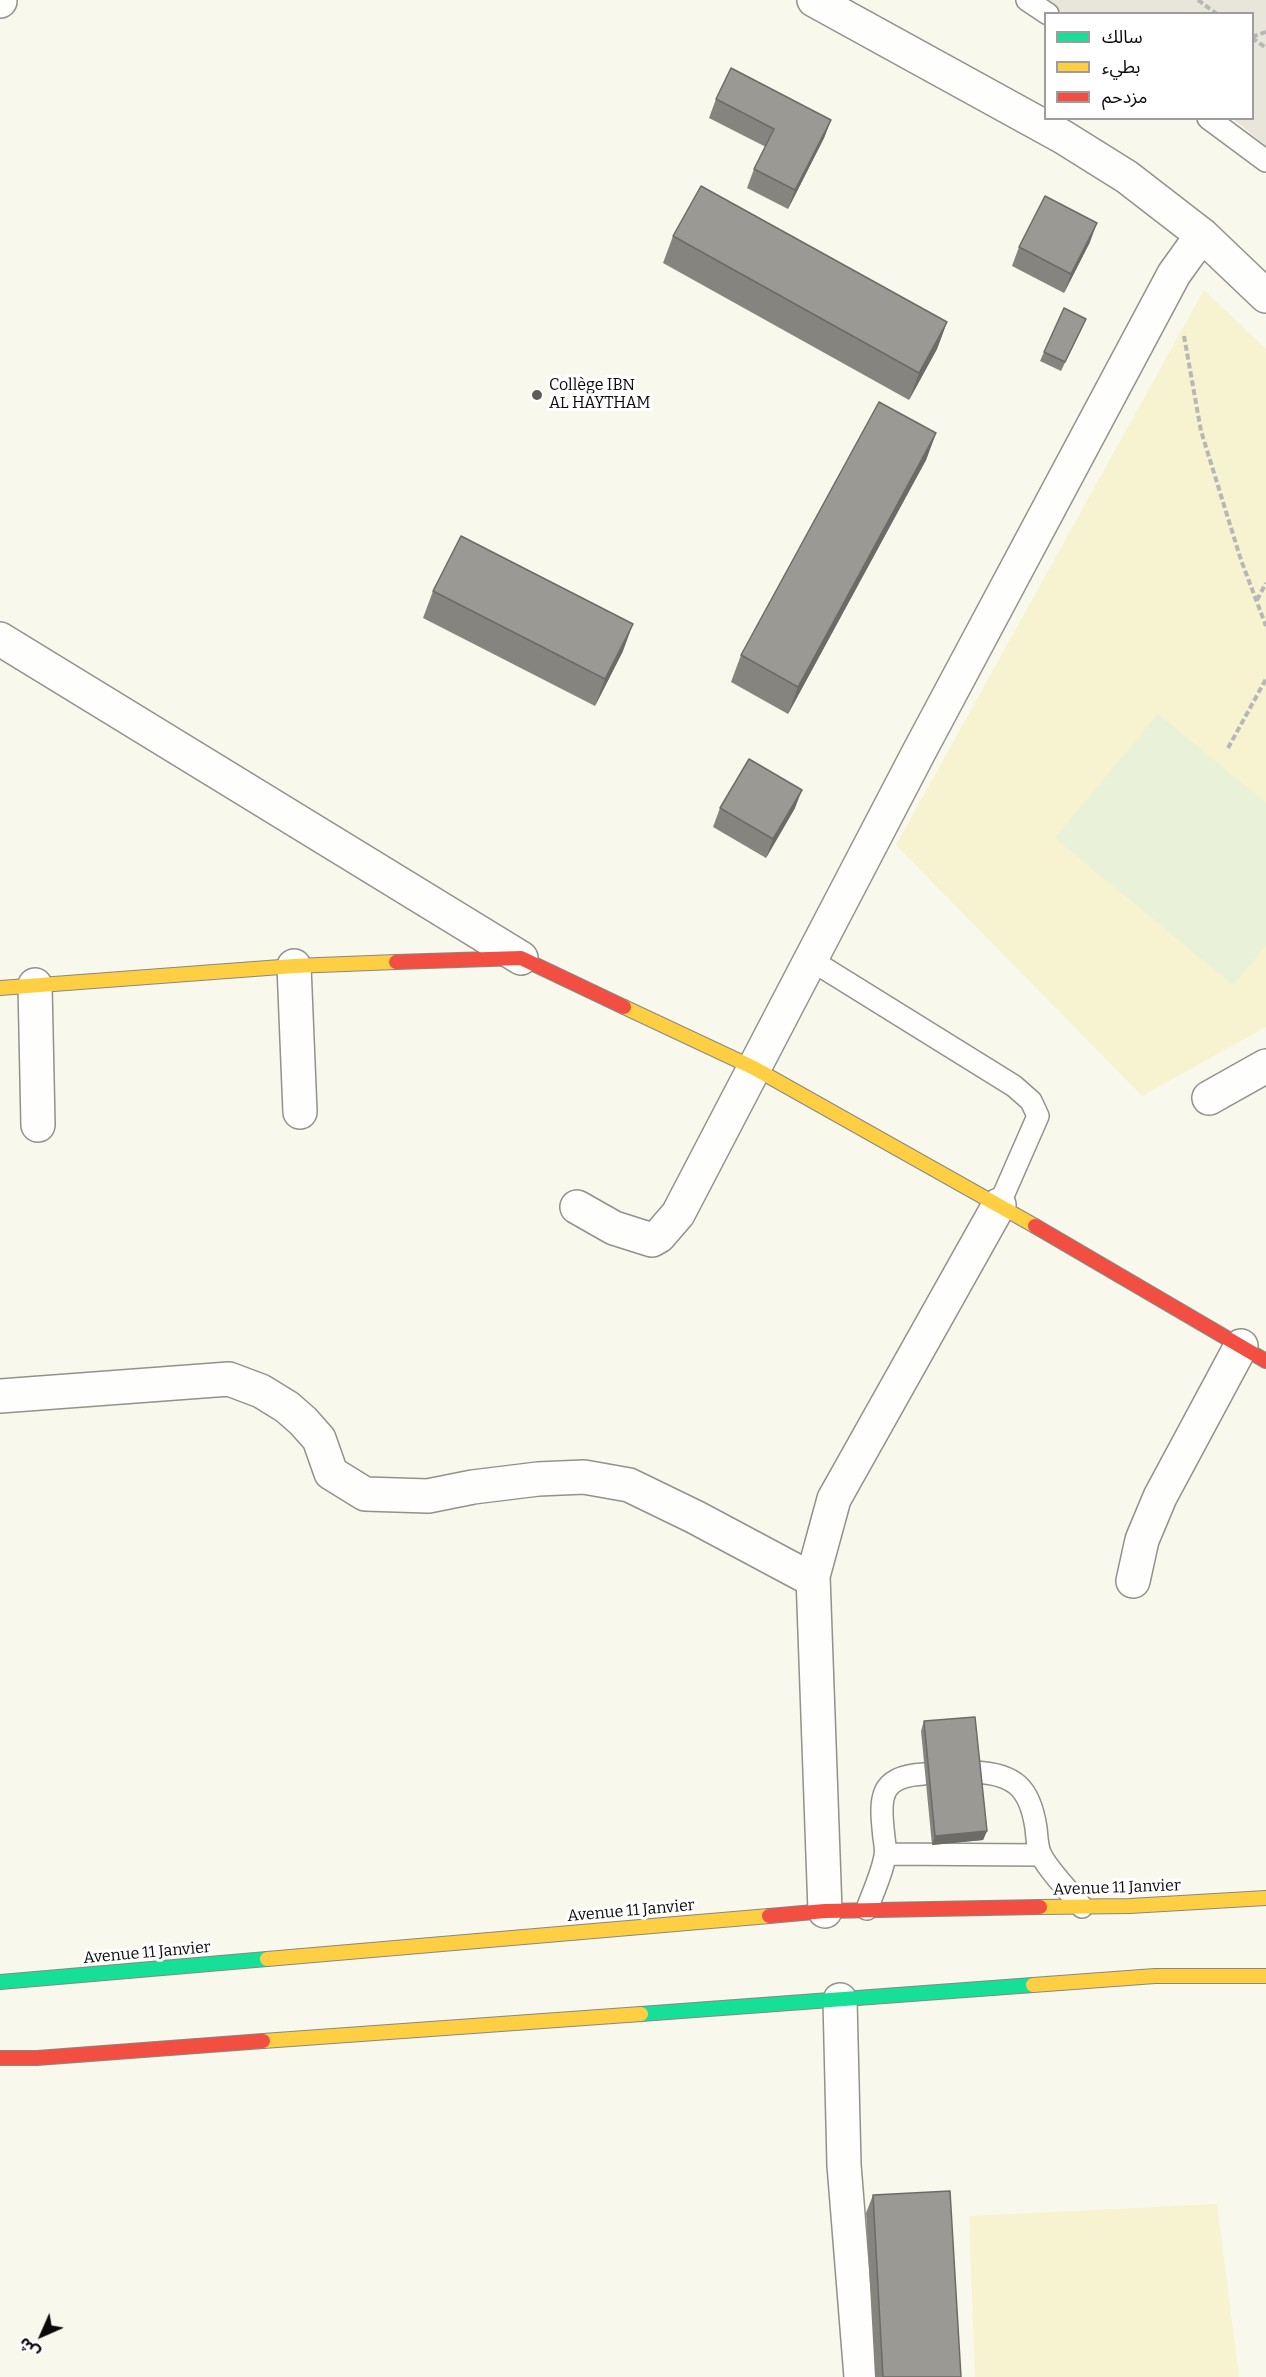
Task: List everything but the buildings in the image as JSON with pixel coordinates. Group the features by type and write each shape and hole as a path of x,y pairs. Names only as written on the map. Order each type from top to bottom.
{"street":[{"path":"814,0 1063,136 1127,177 1202,235 1266,296"},
{"path":"576,1207 627,1234 652,1240 659,1236 678,1214 1168,285 1202,235"},
{"path":"0,639 521,958 754,1068 999,1205 1253,1354 1160,1497 1142,1540 1133,1581"},
{"path":"0,988 294,966 521,958"},
{"path":"294,966 300,1112"},
{"path":"35,985 38,1125"},
{"path":"1209,1098 1266,1066"},
{"path":"825,1911 813,1580 834,1499 999,1205"},
{"path":"0,1396 229,1379 261,1391 303,1421 319,1439 331,1473 365,1494 429,1496 473,1487 538,1479 584,1478 629,1485 695,1517 813,1580"},
{"name":"Avenue 11 Janvier","path":"0,1982 825,1911 1130,1906 1266,1898"},
{"path":"0,2058 37,2058 1155,1976 1266,1976"},
{"path":"840,2000 844,2165 861,2377"}],"lane":[{"path":"1027,0 1045,12"},
{"path":"1211,120 1266,161"},
{"path":"811,960 1014,1086 1031,1101 1038,1116 999,1205"},
{"path":"975,1772 994,1773 1011,1779 1024,1791 1032,1807 1040,1855 1082,1907"},
{"path":"867,1909 886,1854 881,1809 884,1793 888,1785 898,1778 924,1774"},
{"path":"886,1854 1040,1855"}],"path":[{"path":"1198,0 1214,12"},
{"path":"1183,333 1201,431 1241,560 1266,626"},
{"path":"1257,600 1266,583"},
{"path":"1228,748 1266,679"}],"sand":[{"path":"1204,290 1266,349 1266,1027 1142,1096 896,845"},
{"path":"1217,2204 1239,2377 975,2377 969,2216"}],"green space":[{"path":"1158,714 1266,803 1266,945 1233,985 1055,838"}],"shaded area":[{"path":"1032,0 1266,0 1266,146 1234,120 1254,120 1254,12 1053,12"}],"traffic: fast":[{"path":"0,1982 267,1959"},
{"path":"641,2014 1033,1985"}],"traffic: slow":[{"path":"0,988 294,966 396,962"},
{"path":"624,1007 754,1068 1035,1226"},
{"path":"1040,1907 1130,1906 1266,1898"},
{"path":"267,1959 769,1916"},
{"path":"1033,1985 1155,1976 1266,1976"},
{"path":"263,2041 641,2014"}],"traffic: jam":[{"path":"396,962 521,958 624,1007"},
{"path":"1035,1226 1266,1361"},
{"path":"769,1916 825,1911 1040,1907"},
{"path":"0,2058 37,2058 263,2041"}],"place":[{"name":"Collège IBN AL HAYTHAM","path":"537,395"}]}
